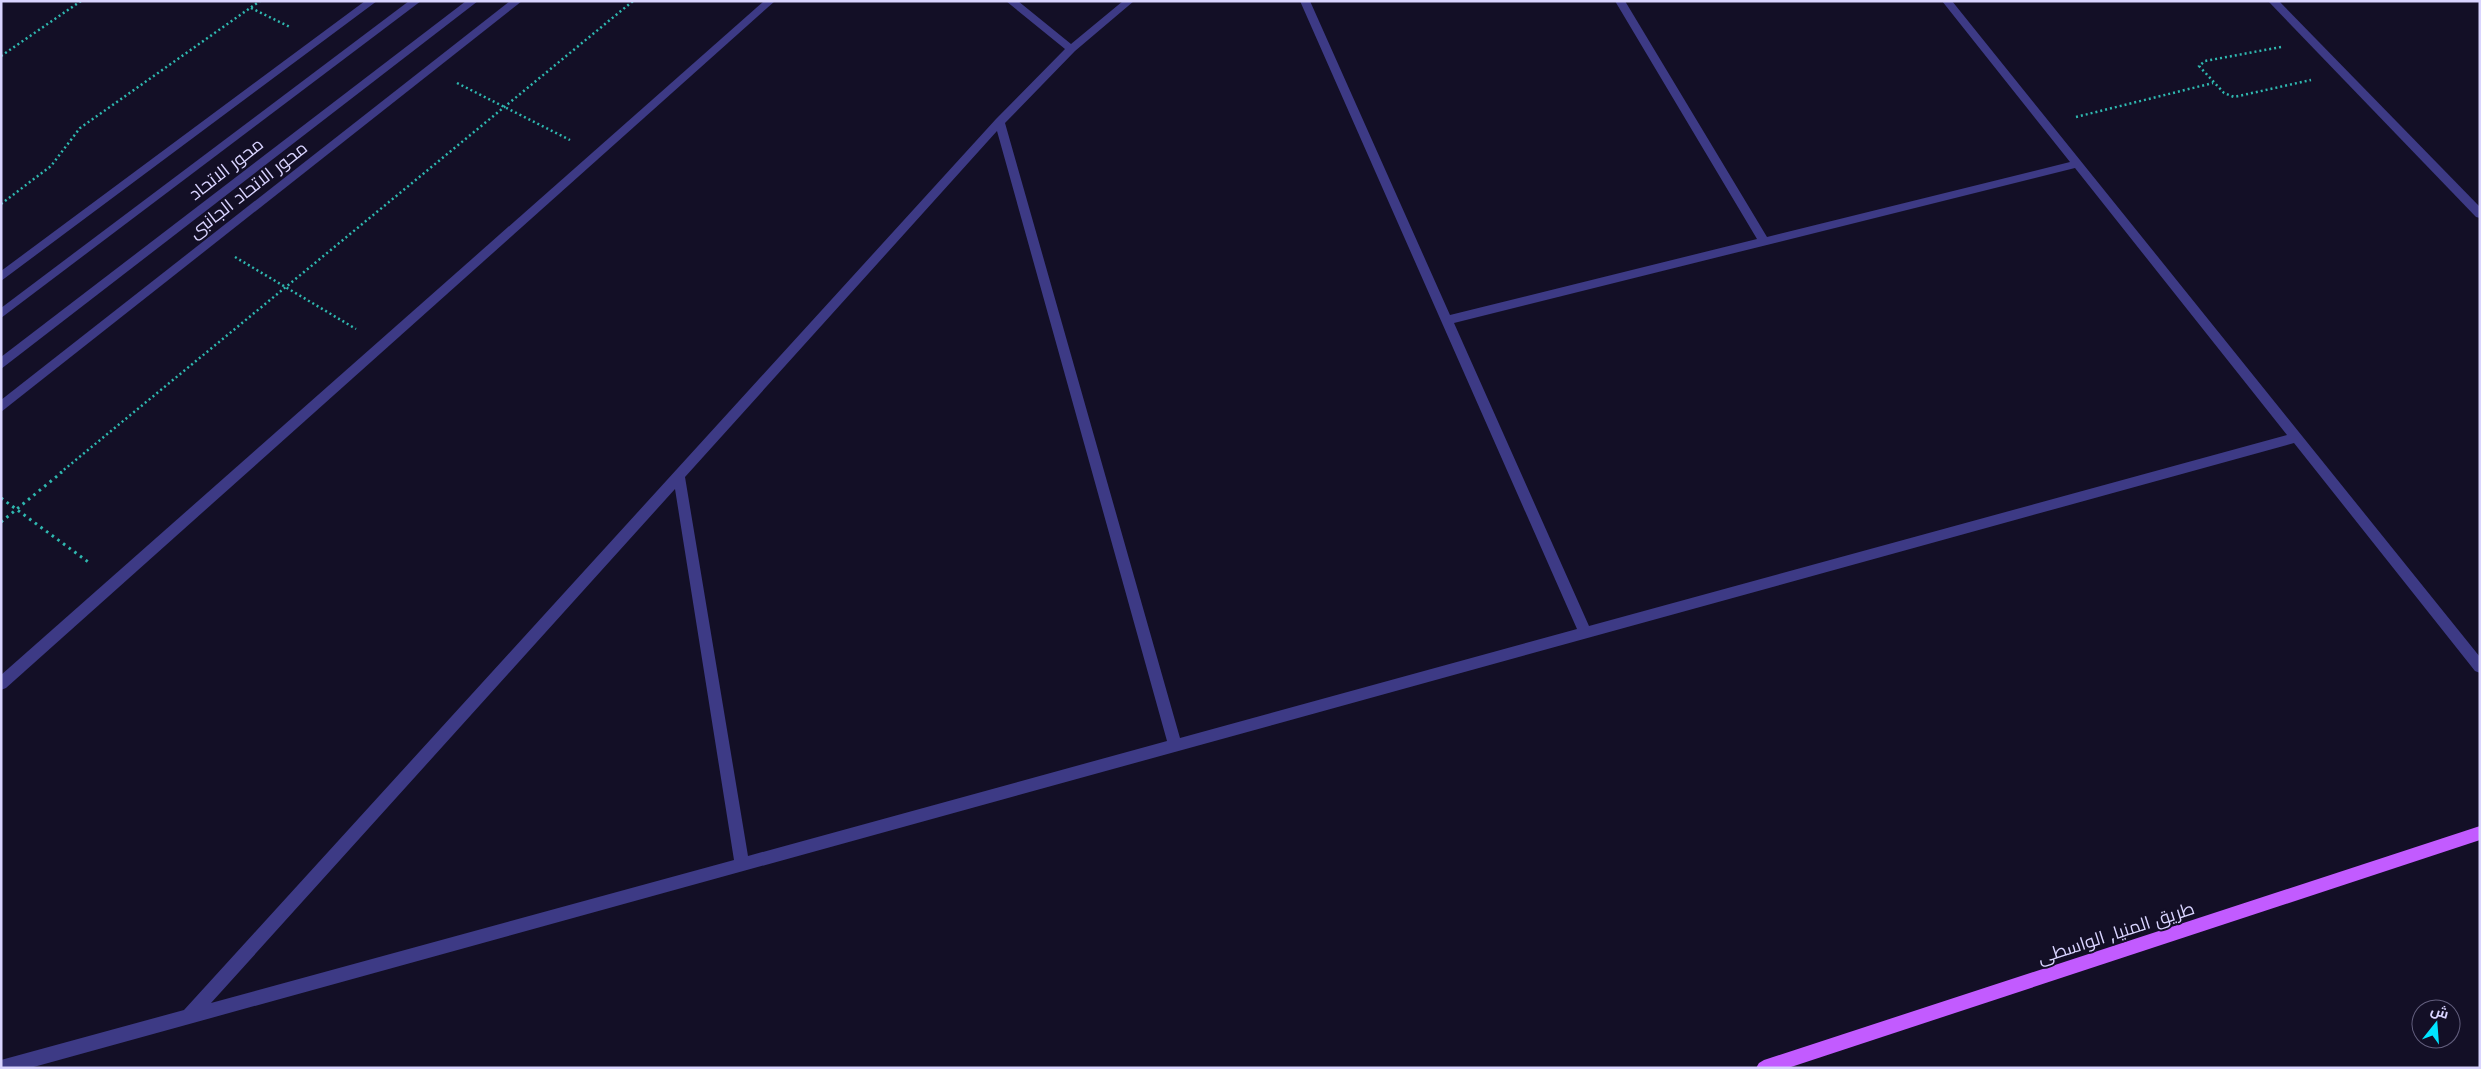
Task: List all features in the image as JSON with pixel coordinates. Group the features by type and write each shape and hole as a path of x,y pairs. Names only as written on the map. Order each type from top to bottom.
{"main road":[{"name":"طريق المنيا, الواسطى","path":"1764,1068 2480,833"}],"street":[{"path":"1,277 372,1"},
{"name":"محور الاتحاد","path":"1,314 416,1"},
{"name":"محور الاتحاد","path":"1,364 473,1"},
{"name":"محور الاتحاد الجانبى","path":"1,407 517,1"},
{"path":"1,684 770,1"},
{"path":"1011,1 1071,48"},
{"path":"190,1016 1000,122 1071,48 1129,1"},
{"path":"1305,1 1585,632"},
{"path":"1620,1 1764,242"},
{"path":"1947,1 2294,438 2480,667"},
{"path":"2274,1 2480,214"},
{"path":"1000,122 1175,744"},
{"path":"1448,320 2077,164"},
{"path":"1,1068 2294,438"},
{"path":"679,476 742,864"}],"path":[{"path":"1,56 81,1"},
{"path":"1,204 46,171 60,156 68,141 80,128 260,1"},
{"path":"1,522 633,1"},
{"path":"251,8 318,41"},
{"path":"2312,40 2201,63 2199,66 2224,93 2238,97 2343,73"},
{"path":"430,69 598,154"},
{"path":"2046,124 2214,82"},
{"path":"210,242 383,345"},
{"path":"1,498 115,583"}]}
